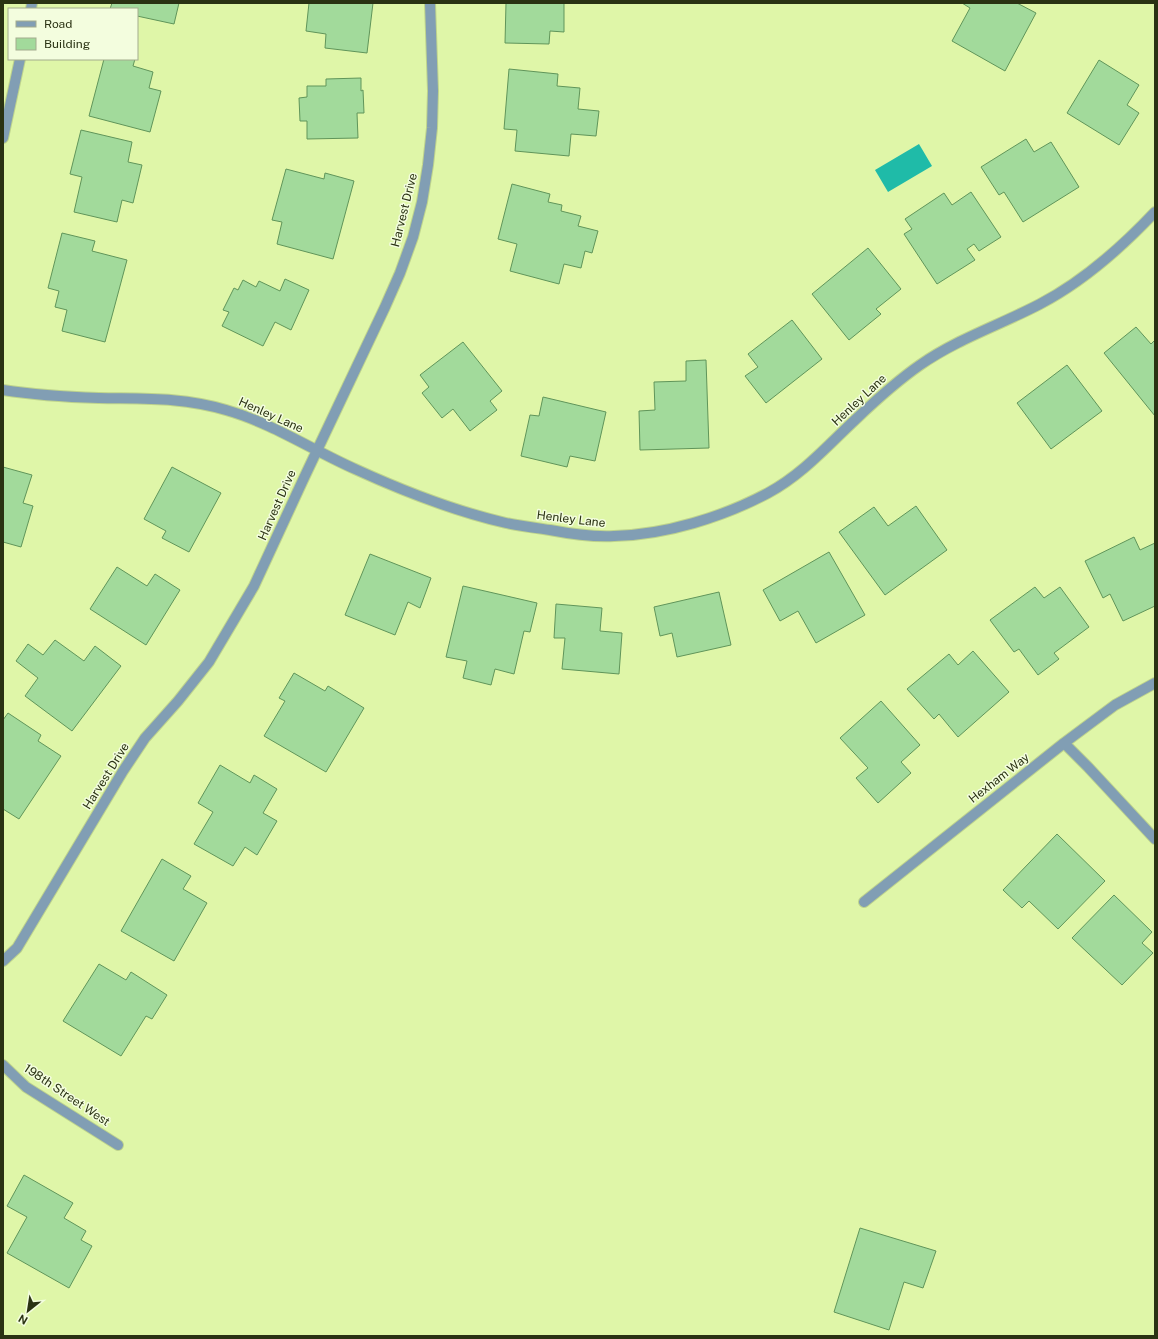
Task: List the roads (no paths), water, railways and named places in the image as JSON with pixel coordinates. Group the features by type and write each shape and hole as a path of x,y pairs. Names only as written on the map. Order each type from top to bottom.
{"street":[{"name":"Harvest Drive","path":"3,961 17,948 119,777 145,738 178,701 209,662 254,586 317,450 386,307 413,237 422,202 428,165 433,91 430,3"},
{"path":"3,138 20,60"},
{"name":"Henley Lane","path":"3,390 34,395 94,398 173,399 202,403 255,420 354,469 407,491 457,509 506,523 583,535 613,536 646,534 678,526 739,506 768,493 789,480 809,465 878,399 921,364 945,349 1040,304 1067,288 1117,250 1155,212"},
{"name":"Hexham Way","path":"864,902 1064,743 1115,705 1155,683"},
{"path":"1064,743 1155,839"},
{"name":"198th Street West","path":"3,1065 26,1087 118,1145"}],"water":[{"path":"919,144 932,166 888,192 875,170"}]}
